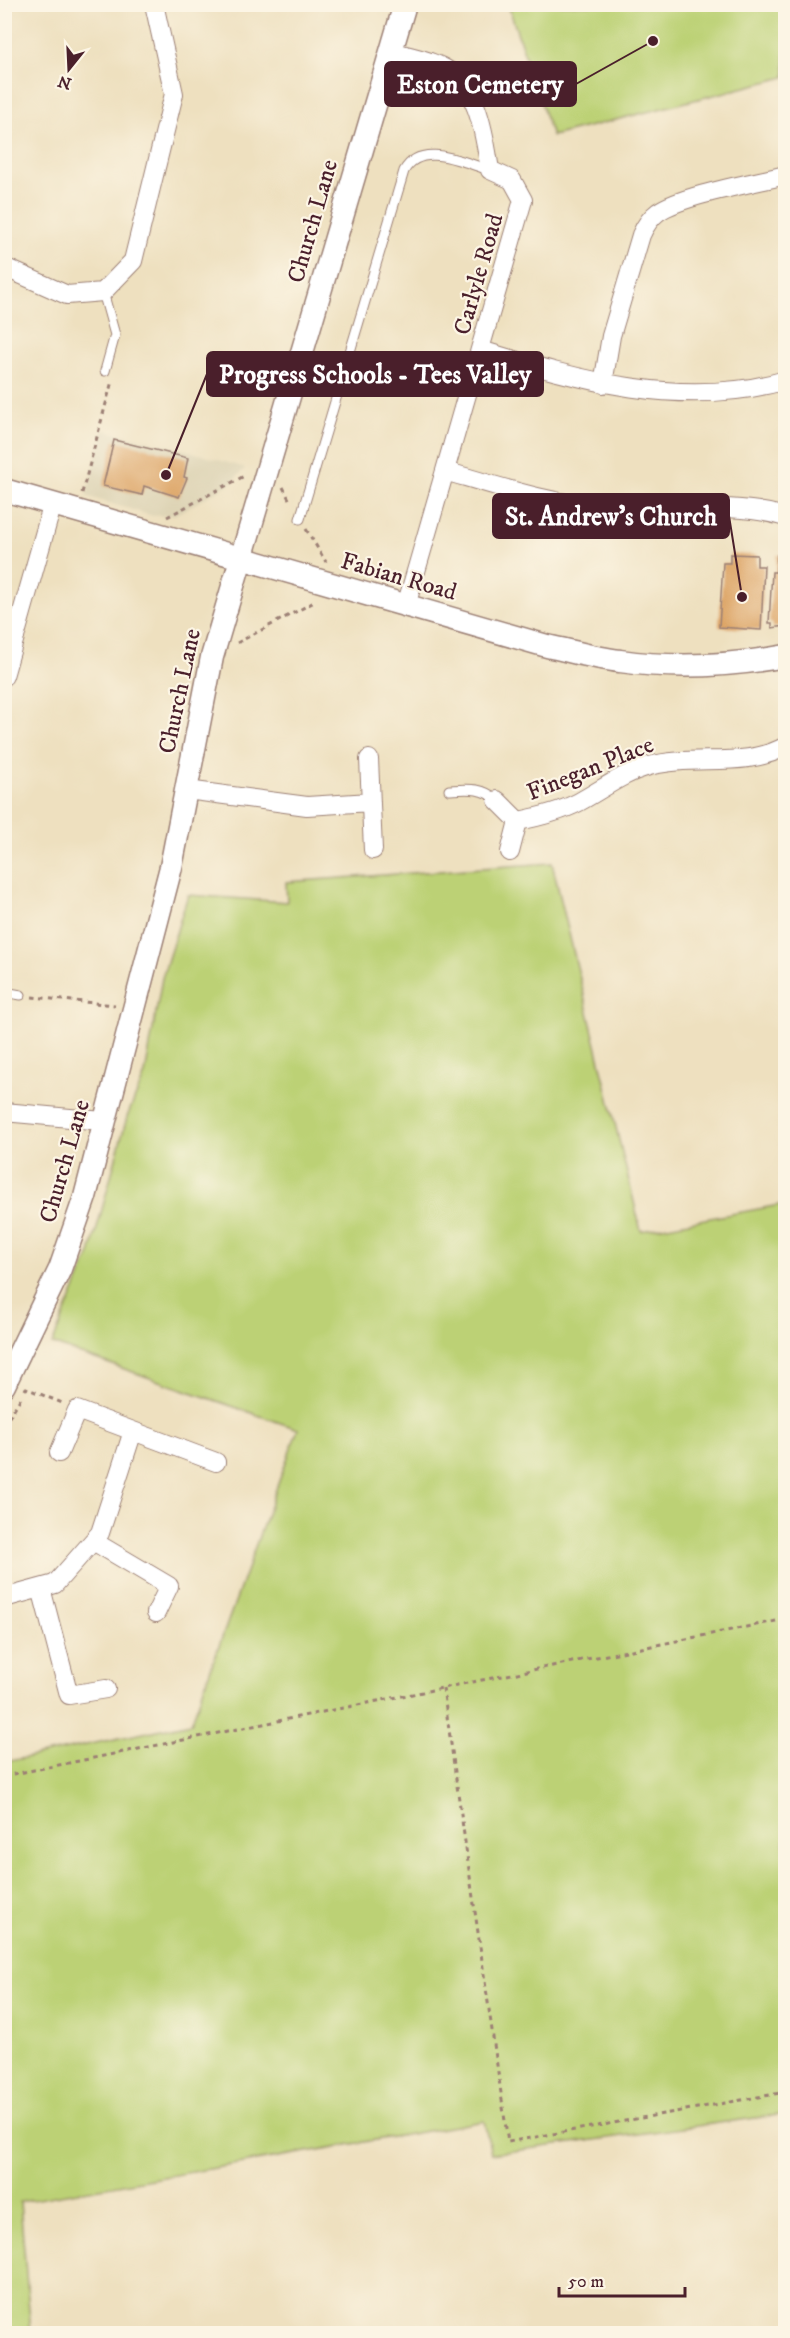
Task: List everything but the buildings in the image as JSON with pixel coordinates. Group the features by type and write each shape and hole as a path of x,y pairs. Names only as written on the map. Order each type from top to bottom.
{"street":[{"path":"4,267 67,295 103,292 133,261 174,94 154,4"},
{"name":"Church Lane","path":"4,1385 60,1269 84,1197 171,867 202,701 241,558 405,4"},
{"path":"390,51 429,62 458,77 469,91 476,108 490,170"},
{"name":"Carlyle Road","path":"406,606 523,206 521,194 512,180 490,170"},
{"path":"603,384 611,336 641,235 649,221 657,213 679,203 786,175"},
{"path":"481,351 565,376 630,389 686,391 739,389 786,380"},
{"path":"446,471 519,493 567,504 651,510 742,508 786,517"},
{"name":"Fabian Road","path":"4,489 547,646 619,661 688,666 738,664 786,656"},
{"path":"5,667 52,503"},
{"name":"Finegan Place","path":"518,821 567,808 617,779 649,766 689,759 752,757 770,754 786,746"},
{"path":"369,759 373,850"},
{"path":"187,790 307,806 371,802"},
{"name":"Finegan Place","path":"497,800 518,821"},
{"name":"Finegan Place","path":"510,852 518,821"},
{"path":"4,1112 103,1121"},
{"path":"59,1453 77,1410 216,1462"},
{"path":"4,1598 56,1584 100,1533 133,1431"},
{"path":"93,1541 169,1586 156,1613"},
{"path":"41,1588 69,1695 106,1689"}],"lane":[{"path":"300,519 404,171 410,162 425,155 490,170"},
{"path":"103,292 115,335 105,371"},
{"path":"449,790 476,788 487,791 497,800"},
{"path":"4,992 21,995"}],"path":[{"path":"78,510 113,376 105,371"},
{"path":"21,995 134,1007"},
{"path":"4,1425 26,1388 77,1410"},
{"path":"4,1776 786,1619"},
{"path":"443,1688 508,2142 786,2092"}],"shaded area":[{"path":"103,430 189,451 245,468 231,483 175,515 153,516 86,496"}],"green space":[{"path":"508,5 785,5 785,77 552,136"},
{"path":"552,863 641,1231 785,1204 785,2114 491,2154 484,2121 20,2202 31,2333 5,2333 5,1762 191,1723 298,1429 52,1344 90,1254 127,1117 145,1074 162,978 188,895 287,902 286,882"}],"place":[{"name":"Eston Cemetery","path":"653,41"},
{"name":"Progress Schools - Tees Valley","path":"166,475"},
{"name":"St. Andrew's Church","path":"742,597"}]}
